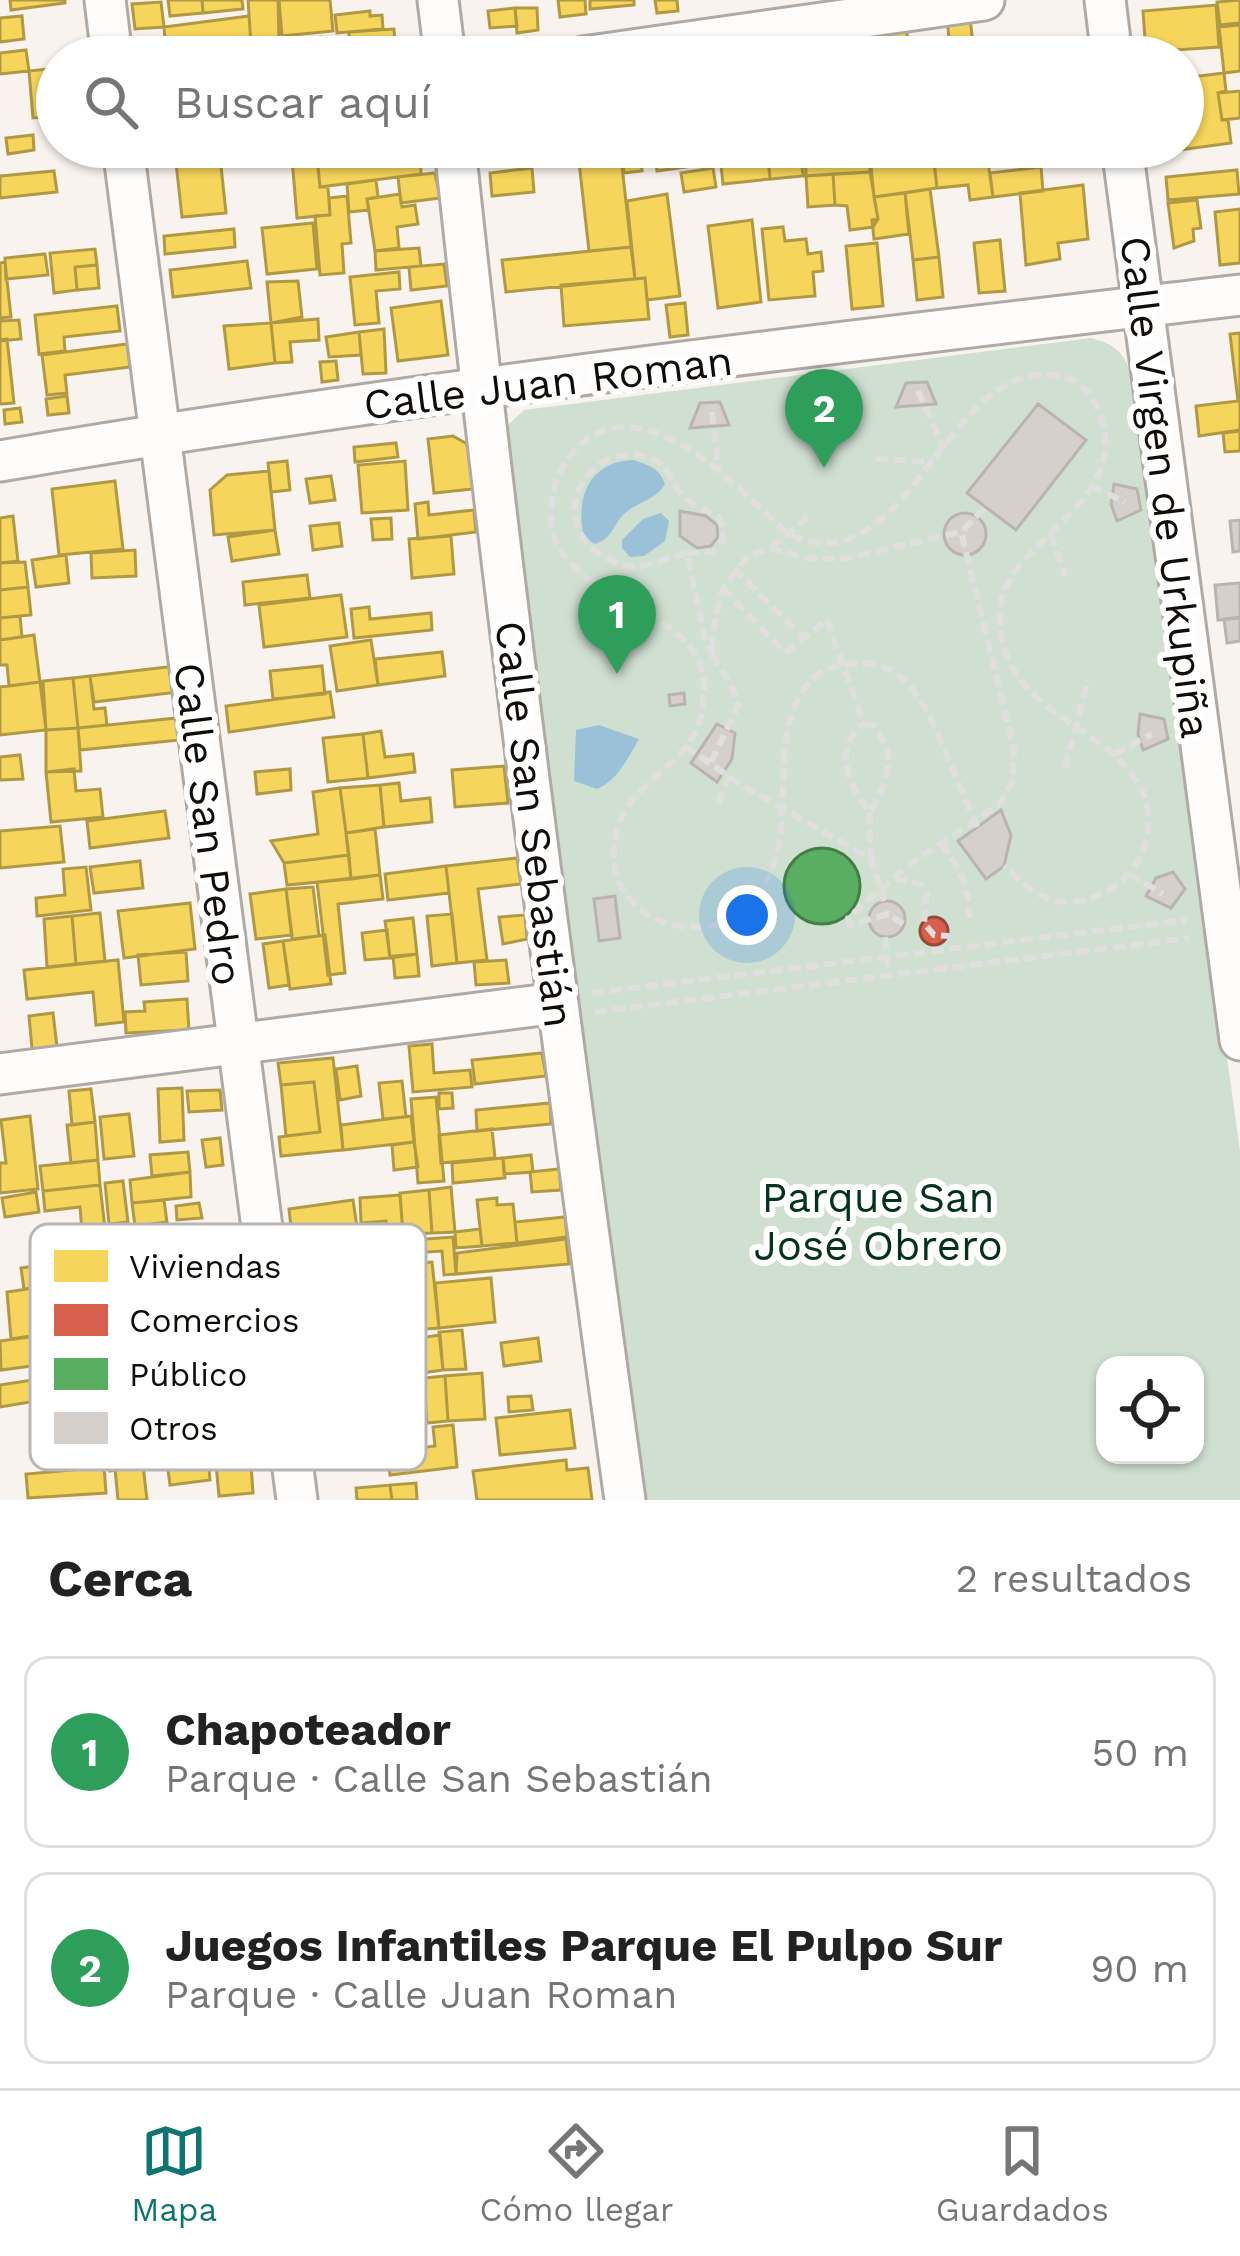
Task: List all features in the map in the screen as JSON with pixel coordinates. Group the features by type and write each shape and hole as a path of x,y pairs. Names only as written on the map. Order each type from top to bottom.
{"street":[{"path":"105,0 109,36"},
{"path":"438,0 442,36"},
{"path":"731,36 984,0"},
{"path":"1105,0 1109,36"},
{"name":"Calle San Pedro","path":"126,168 261,1224"},
{"name":"Calle San Sebastián","path":"457,168 480,389 576,1003 625,1500"},
{"name":"Calle Virgen de Urkupiña","path":"1124,168 1218,931 1240,1040"},
{"name":"Calle Juan Roman","path":"0,461 480,389 1240,295"},
{"path":"0,1074 576,1003"},
{"name":"Calle San Pedro","path":"293,1470 297,1500"}],"path":[{"path":"976,824 926,708 908,682 882,664 864,661 817,673 792,712 783,810 770,876 757,896 737,916 715,927 682,928 651,919 628,898 614,870 614,836 624,807 697,730 704,680 694,655 676,632 595,585 569,562 555,539 550,517 554,486 565,461 584,442 606,431 633,428 693,448 788,534 834,544 887,514 988,396 1019,377 1051,374 1077,381 1095,401 1105,429 1103,461 1091,486 1005,587 1000,612 1002,642 1015,671 1041,703 1114,754 1139,784 1149,833 1141,860 1095,898 1062,902 1031,892 1004,866"},
{"path":"917,392 944,448"},
{"path":"712,412 718,471"},
{"path":"615,455 655,459 670,471 688,503 718,516 723,528 723,539 712,552 687,553 635,568 586,546 575,517 576,496 584,480 598,464 615,455"},
{"path":"876,459 932,462"},
{"path":"1091,486 1126,502"},
{"path":"771,548 842,560 961,532 986,507"},
{"path":"712,655 723,588 734,569 749,555 771,548 811,514"},
{"path":"904,924 888,914 856,926 848,918 941,843 976,824 1007,795 1015,766 961,532"},
{"path":"1051,534 1065,576"},
{"path":"687,553 704,635 738,706 711,762"},
{"path":"734,569 804,638"},
{"path":"723,588 785,653 827,620 863,724"},
{"path":"1065,767 1088,680"},
{"path":"870,812 847,774 845,753 850,735 863,724 873,725 884,738 890,757 888,775 870,812 872,859 884,901"},
{"path":"1114,754 1152,734"},
{"path":"685,746 783,810 872,859"},
{"path":"718,803 729,776"},
{"path":"941,843 970,895 969,918"},
{"path":"1129,874 1163,893"},
{"path":"895,878 922,885 927,894 924,923 934,934 949,936"},
{"path":"576,1003 886,956 1218,931"},
{"path":"576,1003 889,975 1218,931"},
{"path":"886,937 889,975"}],"green space":[{"name":"Parque San José Obrero","path":"1091,338 1123,356 1133,378 1240,1151 1240,1500 642,1500 505,434 524,410"}],"water":[{"path":"633,460 657,471 665,484 623,515 608,536 595,544 584,537 584,496 606,467"},
{"path":"661,513 669,521 665,541 644,556 630,557 622,540 643,519"},
{"path":"599,725 639,739 616,774 597,789 574,781 576,730"}],"building: Viviendas":[{"path":"10,0 65,0 65,3 11,10"},
{"path":"168,0 202,0 203,13 170,16"},
{"path":"202,0 242,0 243,9 203,13"},
{"path":"248,0 278,0 279,36 250,36"},
{"path":"279,0 330,0 333,31 282,36"},
{"path":"558,0 585,0 586,14 560,17"},
{"path":"590,0 634,0 634,5 590,9"},
{"path":"655,0 677,0 678,11 657,13"},
{"path":"1240,0 1240,23 1220,25 1217,2"},
{"path":"161,2 164,27 135,29 132,4"},
{"path":"1216,5 1219,47 1204,48 1204,36 1145,36 1143,11"},
{"path":"515,8 537,8 538,30 517,33"},
{"path":"515,8 517,26 490,28 488,11"},
{"path":"370,11 370,16 382,15 383,29 337,33 335,15"},
{"path":"22,16 24,39 0,42 0,18"},
{"path":"249,16 250,36 165,36 164,27"},
{"path":"970,18 972,36 949,36 947,20"},
{"path":"906,23 907,36 850,36 849,30"},
{"path":"1240,25 1240,71 1224,73 1219,27"},
{"path":"394,29 394,36 349,36 349,32"},
{"path":"26,50 29,71 0,74 0,53"},
{"path":"36,70 36,118 33,118 29,71"},
{"path":"1224,73 1226,91 1218,93 1231,143 1204,147 1204,75"},
{"path":"1240,91 1240,118 1222,120 1218,93"},
{"path":"33,135 34,150 8,154 6,138"},
{"path":"177,168 221,168 226,213 182,217"},
{"path":"293,168 318,168 320,187 328,187 330,215 297,218"},
{"path":"318,168 421,168 421,174 320,187"},
{"path":"532,168 534,192 492,196 490,173"},
{"path":"580,168 622,168 631,247 589,251"},
{"path":"713,168 716,187 684,192 681,173"},
{"path":"721,168 769,168 770,179 723,184"},
{"path":"769,168 802,168 803,176 770,179"},
{"path":"806,168 870,168 870,172 806,176"},
{"path":"871,168 935,168 937,188 874,197"},
{"path":"935,168 989,168 993,197 970,200 968,185 937,188"},
{"path":"1041,168 1043,191 993,197 990,173"},
{"path":"1237,170 1239,194 1168,200 1166,177"},
{"path":"54,171 57,192 0,198 0,176"},
{"path":"870,172 878,219 873,227 850,230 847,206 835,205 833,174"},
{"path":"435,173 440,198 401,203 398,177"},
{"path":"833,174 835,205 808,207 806,176"},
{"path":"376,180 378,197 367,199 369,210 349,212 347,184"},
{"path":"1083,185 1088,239 1058,243 1060,259 1026,265 1020,193"},
{"path":"930,189 939,257 913,260 905,193"},
{"path":"905,193 909,234 874,239 872,220 878,219 874,197"},
{"path":"400,194 402,207 415,205 418,224 397,227 399,248 375,251 367,199"},
{"path":"667,194 680,296 647,300 645,278 635,279 627,201"},
{"path":"347,196 351,243 342,244 344,273 320,275 315,216 330,215 329,198"},
{"path":"1197,200 1201,228 1193,229 1194,241 1174,248 1168,203"},
{"path":"1240,209 1240,263 1220,265 1215,212"},
{"path":"752,220 761,302 718,308 708,226"},
{"path":"313,223 317,269 267,274 262,228"},
{"path":"783,227 785,241 806,239 808,254 821,252 823,271 813,272 815,296 769,300 762,229"},
{"path":"234,229 235,247 165,254 164,236"},
{"path":"1000,240 1005,291 979,293 974,243"},
{"path":"877,243 883,306 852,309 846,246"},
{"path":"631,247 635,279 506,292 502,260"},
{"path":"419,248 421,266 376,270 375,251"},
{"path":"95,249 97,265 75,267 77,290 54,293 50,253"},
{"path":"45,254 48,275 6,279 5,258"},
{"path":"939,257 943,297 917,300 913,260"},
{"path":"247,261 251,288 173,297 170,270"},
{"path":"5,262 11,317 0,318 0,263"},
{"path":"444,264 447,286 411,290 409,267"},
{"path":"97,265 99,288 77,290 75,267"},
{"path":"399,272 400,289 376,291 379,323 355,325 350,277"},
{"path":"645,278 649,319 564,326 561,285"},
{"path":"298,281 302,317 271,323 267,282"},
{"path":"441,301 448,355 398,361 391,308"},
{"path":"685,303 688,335 670,337 666,305"},
{"path":"117,306 120,331 64,337 65,351 39,354 35,315"},
{"path":"318,319 319,340 290,342 292,362 275,363 271,323"},
{"path":"19,320 21,339 0,341 0,321"},
{"path":"271,323 275,363 229,369 224,326"},
{"path":"384,329 386,373 363,374 359,332"},
{"path":"359,332 361,355 329,357 326,337"},
{"path":"1240,333 1240,430 1199,436 1196,406 1238,401 1230,334"},
{"path":"7,339 14,403 0,404 0,340"},
{"path":"127,344 130,367 65,375 67,393 47,395 42,355"},
{"path":"336,361 338,380 322,382 320,362"},
{"path":"67,396 69,413 48,415 46,399"},
{"path":"20,408 22,422 5,424 4,410"},
{"path":"1240,431 1240,451 1225,452 1223,433"},
{"path":"453,436 467,444 473,489 434,493 428,439"},
{"path":"396,443 398,457 355,462 354,447"},
{"path":"287,461 290,490 271,492 268,463"},
{"path":"405,461 408,510 362,513 358,465"},
{"path":"269,471 275,530 214,535 210,490 227,475"},
{"path":"331,476 335,500 310,503 306,479"},
{"path":"115,481 123,549 59,555 52,489"},
{"path":"428,502 429,515 474,510 476,532 418,539 415,504"},
{"path":"13,516 18,561 0,563 0,518"},
{"path":"391,518 392,539 373,540 371,519"},
{"path":"339,523 342,546 313,550 310,526"},
{"path":"275,530 279,554 232,561 228,537"},
{"path":"451,536 454,574 412,578 409,539"},
{"path":"135,550 136,576 92,578 91,553"},
{"path":"66,555 69,583 36,587 32,560"},
{"path":"25,562 28,587 0,590 0,563"},
{"path":"307,575 310,598 245,605 243,582"},
{"path":"28,587 31,615 0,618 0,590"},
{"path":"341,595 347,637 264,647 259,605"},
{"path":"369,607 370,619 431,613 432,630 354,638 351,609"},
{"path":"20,616 22,637 0,640 0,618"},
{"path":"34,635 40,682 9,686 7,665 0,665 0,640"},
{"path":"371,640 378,685 337,691 330,646"},
{"path":"442,652 445,676 378,685 375,659"},
{"path":"176,666 178,692 94,702 90,676"},
{"path":"322,666 325,694 273,699 270,671"},
{"path":"90,676 94,709 105,708 107,725 78,728 73,678"},
{"path":"73,678 78,728 46,730 43,681"},
{"path":"40,682 46,730 0,735 0,687"},
{"path":"330,692 334,717 229,732 226,706"},
{"path":"177,718 180,740 80,750 78,728"},
{"path":"78,728 81,771 46,772 46,730"},
{"path":"381,731 385,757 413,754 415,772 368,778 363,734"},
{"path":"363,734 368,778 328,782 323,738"},
{"path":"20,755 23,779 0,780 0,757"},
{"path":"504,766 508,803 455,807 452,770"},
{"path":"74,769 76,791 100,789 103,817 51,822 46,772"},
{"path":"290,769 291,790 257,794 255,772"},
{"path":"399,783 401,801 430,798 432,822 384,827 380,785"},
{"path":"380,785 384,827 346,833 340,788"},
{"path":"340,788 349,855 284,863 271,841 318,834 313,792"},
{"path":"165,811 169,838 90,848 87,821"},
{"path":"60,826 64,862 0,868 0,831"},
{"path":"375,829 380,875 351,879 346,833"},
{"path":"349,855 351,879 287,885 284,863"},
{"path":"517,858 521,884 478,889 487,960 457,963 446,866"},
{"path":"140,861 143,888 94,893 90,867"},
{"path":"446,866 449,893 388,900 385,874"},
{"path":"86,867 91,910 37,916 36,898 65,895 63,869"},
{"path":"380,875 383,899 338,904 345,973 328,975 317,882"},
{"path":"313,887 319,936 292,939 286,889"},
{"path":"286,889 292,935 256,939 250,894"},
{"path":"190,903 195,949 124,958 118,911"},
{"path":"100,913 105,961 76,964 72,916"},
{"path":"452,914 457,963 432,966 427,916"},
{"path":"525,915 527,939 503,944 499,917"},
{"path":"72,916 76,964 47,967 44,919"},
{"path":"413,918 417,954 390,958 385,921"},
{"path":"387,930 390,958 365,960 362,933"},
{"path":"325,935 331,984 290,989 283,941"},
{"path":"283,941 289,985 269,988 263,944"},
{"path":"186,952 188,981 141,985 138,955"},
{"path":"417,954 419,976 395,978 393,956"},
{"path":"118,960 124,1022 96,1025 93,992 27,999 24,970"},
{"path":"506,960 509,983 476,985 474,962"},
{"path":"187,999 189,1030 126,1033 125,1012 145,1011 144,1002"},
{"path":"53,1013 57,1047 32,1049 29,1016"},
{"path":"432,1044 434,1073 470,1070 472,1087 413,1092 409,1046"},
{"path":"542,1053 546,1076 475,1084 472,1060"},
{"path":"333,1058 343,1150 281,1156 279,1137 320,1132 314,1082 281,1085 278,1063"},
{"path":"357,1066 361,1096 340,1100 336,1069"},
{"path":"402,1081 406,1117 383,1119 379,1083"},
{"path":"314,1082 320,1132 286,1136 281,1085"},
{"path":"182,1088 184,1140 160,1142 158,1089"},
{"path":"91,1089 95,1122 72,1125 69,1091"},
{"path":"220,1090 222,1110 189,1112 187,1091"},
{"path":"439,1093 452,1093 453,1108 439,1109"},
{"path":"436,1097 444,1181 418,1183 411,1099"},
{"path":"550,1103 551,1124 477,1131 476,1110"},
{"path":"129,1114 134,1156 104,1159 100,1117"},
{"path":"30,1116 38,1189 0,1193 0,1163 6,1163 1,1120"},
{"path":"411,1116 414,1142 343,1150 341,1125"},
{"path":"95,1122 98,1160 71,1163 67,1125"},
{"path":"492,1129 495,1158 441,1163 439,1135"},
{"path":"220,1138 223,1165 206,1167 202,1140"},
{"path":"414,1142 418,1167 394,1170 392,1145"},
{"path":"188,1152 190,1172 152,1176 150,1155"},
{"path":"531,1155 533,1172 504,1174 503,1158"},
{"path":"503,1158 505,1178 453,1183 452,1163"},
{"path":"98,1160 100,1185 43,1191 40,1166"},
{"path":"559,1169 561,1190 532,1192 530,1172"},
{"path":"190,1172 191,1197 132,1203 130,1180"},
{"path":"123,1181 128,1222 109,1224 105,1183"},
{"path":"100,1185 105,1224 81,1224 80,1207 45,1211 43,1191"},
{"path":"451,1187 455,1232 432,1233 429,1190"},
{"path":"429,1190 432,1233 426,1233 426,1224 402,1224 400,1193"},
{"path":"36,1192 39,1212 5,1217 2,1198"},
{"path":"400,1195 402,1224 361,1223 360,1198"},
{"path":"497,1198 497,1205 513,1204 517,1243 482,1246 477,1200"},
{"path":"164,1200 167,1222 135,1224 132,1203"},
{"path":"353,1200 357,1224 291,1224 289,1209"},
{"path":"199,1203 202,1218 177,1220 176,1206"},
{"path":"565,1217 567,1237 517,1243 515,1222"},
{"path":"480,1229 482,1246 456,1248 455,1232"},
{"path":"453,1237 456,1274 444,1275 442,1251 426,1252 426,1239"},
{"path":"566,1239 569,1264 456,1274 457,1253"},
{"path":"426,1262 432,1262 439,1328 426,1329"},
{"path":"30,1267 30,1288 24,1289 21,1268"},
{"path":"491,1278 495,1322 439,1328 435,1283"},
{"path":"30,1289 30,1336 11,1339 7,1292"},
{"path":"462,1330 466,1369 443,1370 439,1332"},
{"path":"440,1335 443,1370 426,1372 426,1337"},
{"path":"30,1337 30,1366 1,1370 0,1341"},
{"path":"538,1338 541,1361 504,1366 501,1343"},
{"path":"482,1373 485,1419 448,1421 445,1376"},
{"path":"445,1376 448,1421 427,1423 426,1378"},
{"path":"30,1380 30,1402 0,1407 0,1385"},
{"path":"531,1396 533,1410 509,1412 508,1397"},
{"path":"570,1410 575,1448 500,1455 496,1418"},
{"path":"453,1425 457,1467 390,1475 389,1470 426,1470 426,1447 435,1446 433,1427"},
{"path":"566,1460 567,1470 588,1468 592,1500 477,1500 473,1471"},
{"path":"104,1470 106,1493 28,1498 26,1474"},
{"path":"115,1470 144,1470 147,1500 118,1500"},
{"path":"168,1470 209,1470 210,1480 170,1485"},
{"path":"217,1470 251,1470 253,1493 219,1496"},
{"path":"416,1483 417,1500 392,1500 390,1485"},
{"path":"390,1485 392,1500 357,1500 356,1488"}],"building: Comercios":[{"path":"934,917 944,921 948,931 944,941 934,945 924,941 920,931 924,921"}],"building: Público":[{"path":"822,848 849,859 860,886 849,913 822,924 795,913 784,886 795,859"}],"building: Otros":[{"path":"927,382 936,404 896,407 906,383"},
{"path":"720,402 729,425 690,428 700,403"},
{"path":"1038,404 1086,440 1016,530 967,493"},
{"path":"1114,484 1137,489 1141,510 1117,521 1111,504"},
{"path":"680,511 706,516 717,525 718,537 711,546 697,548 680,536"},
{"path":"965,513 980,519 986,534 980,549 965,555 950,549 944,534 950,519"},
{"path":"1240,520 1240,551 1233,552 1230,521"},
{"path":"1240,583 1240,618 1218,620 1215,585"},
{"path":"1240,617 1240,641 1227,643 1224,619"},
{"path":"684,693 685,704 670,706 669,695"},
{"path":"1140,714 1164,719 1168,739 1143,750 1138,734"},
{"path":"717,724 735,733 732,759 717,782 691,763"},
{"path":"1001,810 1011,835 1004,866 986,879 958,841"},
{"path":"1173,872 1185,889 1171,908 1146,896 1156,878"},
{"path":"615,896 620,938 599,941 594,899"},
{"path":"887,901 900,906 905,919 900,932 887,937 874,932 869,919 874,906"}],"place":[{"name":"Juegos Infantiles Parque El Pulpo Sur","path":"824,468"},
{"name":"Chapoteador","path":"617,674"}]}
